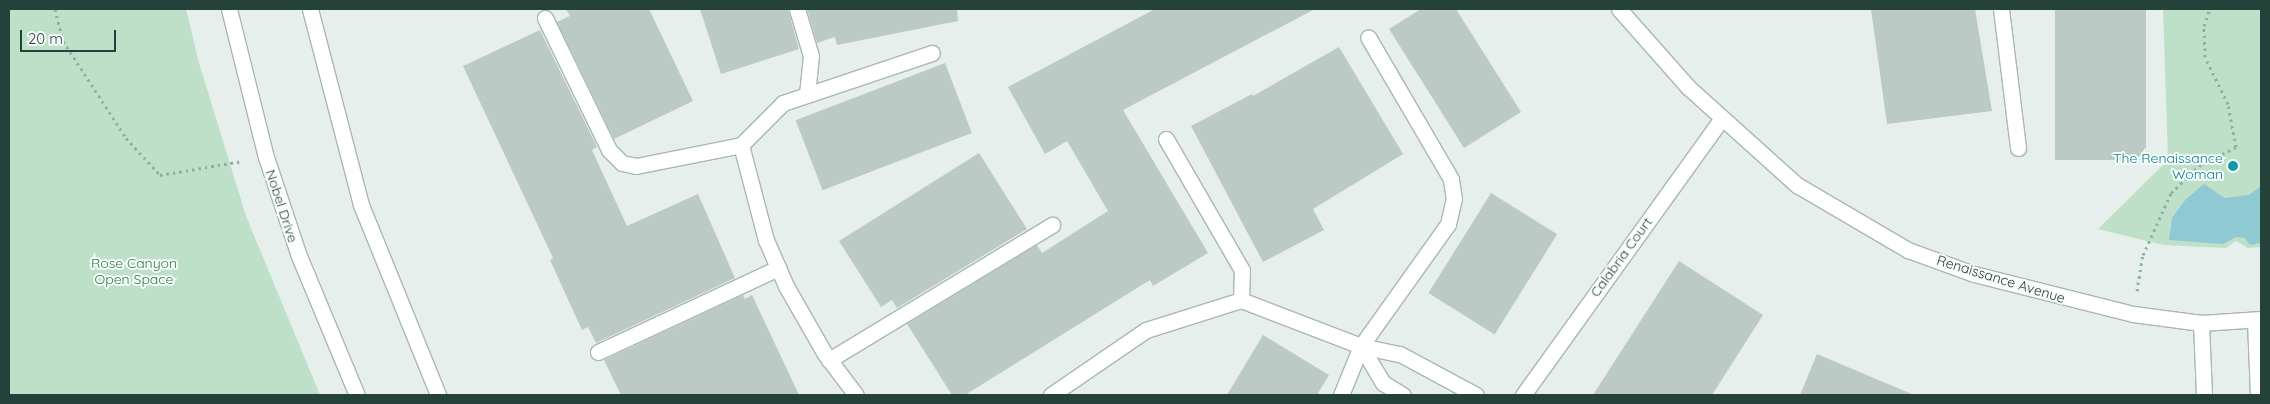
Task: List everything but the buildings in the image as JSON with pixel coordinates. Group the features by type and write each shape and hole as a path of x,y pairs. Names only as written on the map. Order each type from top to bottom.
{"street":[{"name":"Nobel Drive","path":"229,9 266,157 299,256 357,395"},
{"path":"310,9 361,205 438,395"},
{"path":"797,9 811,56 807,95"},
{"name":"Renaissance Avenue","path":"1620,9 1654,51 1720,119 1797,185 1908,250 1974,274 2133,314 2201,323 2258,320"},
{"path":"2001,9 2018,148"},
{"path":"545,18 610,150 622,163 636,166 742,144 783,103 932,53"},
{"path":"1342,395 1361,346 1448,224 1454,199 1450,179 1368,37"},
{"name":"Calabria Court","path":"1523,395 1720,119"},
{"path":"1166,139 1242,270 1241,300"},
{"path":"742,144 766,240 778,268 829,360 856,395"},
{"path":"829,360 1052,225"},
{"path":"598,352 778,268"},
{"path":"1051,395 1146,330 1241,300 1361,346 1400,354 1476,395"},
{"path":"2258,320 2258,395"},
{"path":"2201,323 2204,395"},
{"path":"1361,346 1383,383 1403,395"}],"path":[{"path":"55,9 63,41 126,138 160,174 266,157"},
{"path":"2133,314 2143,255 2171,194 2199,166 2236,147 2228,104 2205,57 2204,26 2210,9"}],"green space":[{"name":"Rose Canyon Open Space","path":"9,9 186,9 199,63 246,216 320,395 9,395"},
{"path":"2163,9 2261,9 2261,247 2248,248 2236,241 2226,248 2163,245 2098,229 2168,160"}],"water":[{"path":"2204,184 2225,198 2249,195 2261,186 2261,243 2250,245 2245,238 2236,237 2223,244 2169,240 2172,218 2186,199"}],"place":[{"name":"The Renaissance Woman","path":"2233,166"}]}
